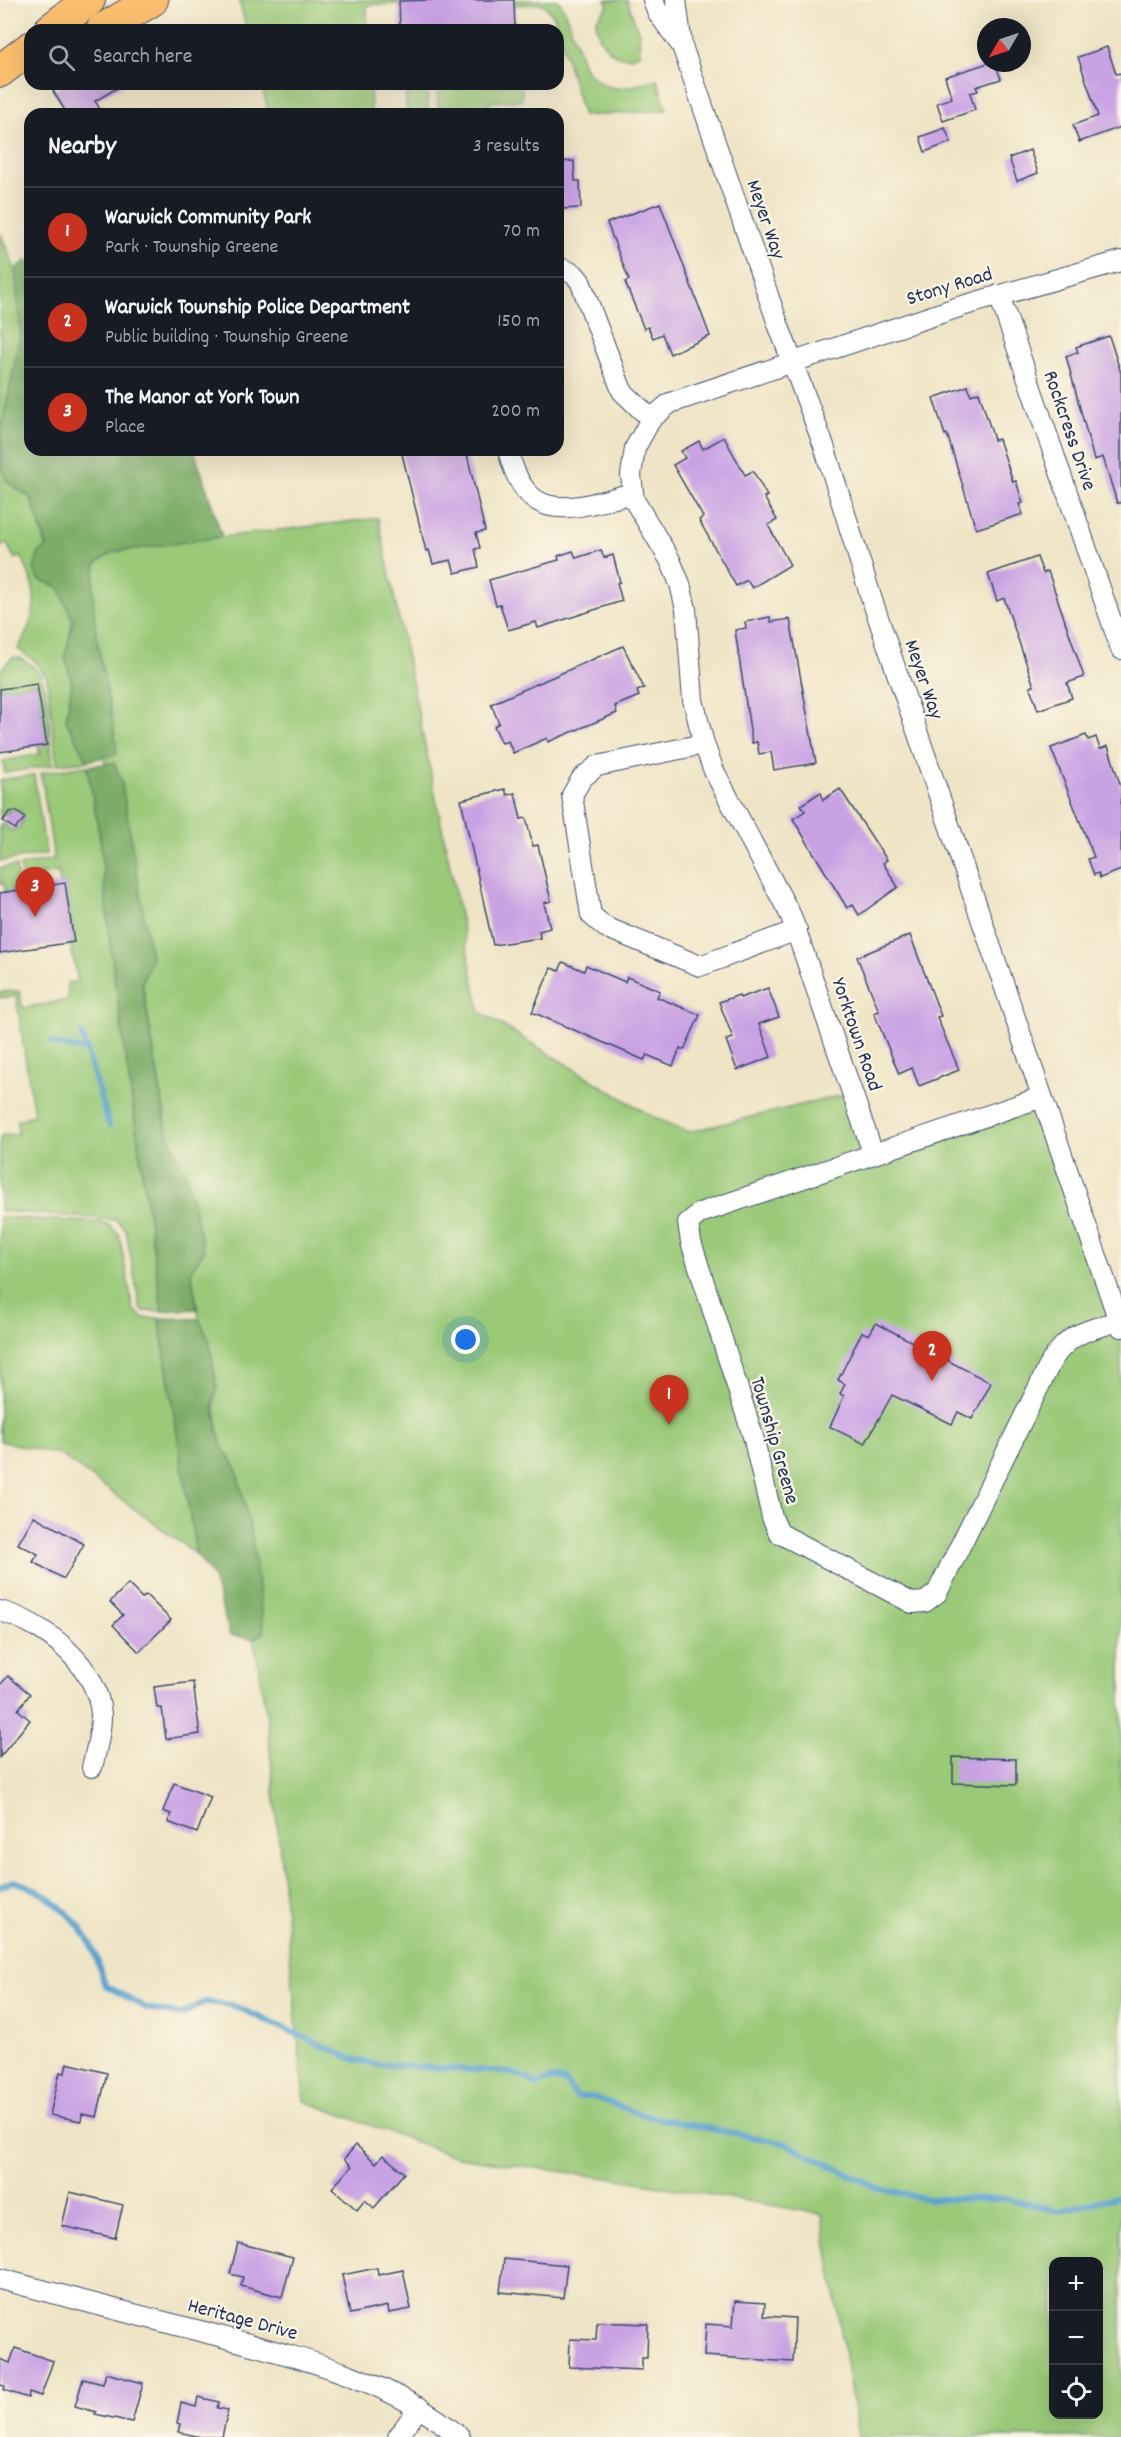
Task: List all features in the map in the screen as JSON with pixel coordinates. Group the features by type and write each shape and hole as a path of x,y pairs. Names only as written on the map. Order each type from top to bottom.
{"highway":[{"path":"58,24 89,0"},
{"path":"112,24 152,0"},
{"path":"12,66 24,54"}],"street":[{"name":"Meyer Way","path":"653,0 658,13 682,46"},
{"name":"Meyer Way","path":"676,0 682,46 824,446 871,597 1120,1323"},
{"name":"Stony Road","path":"792,361 999,295 1121,261"},
{"path":"564,270 574,274 580,281 621,391 651,419"},
{"name":"Rockcress Drive","path":"999,295 1121,649"},
{"path":"509,456 514,475 522,489 534,501 553,507 579,507 633,493 632,462 638,440 651,419 670,403 792,361"},
{"name":"Yorktown Road","path":"633,493 670,560 680,584 686,609 696,715 704,744 714,771 794,923 873,1153"},
{"path":"704,744 597,766 582,778 572,795 591,915 605,927 700,966 794,923"},
{"name":"Township Greene","path":"1042,1097 700,1213 688,1224 691,1242 753,1436 772,1517 779,1533 912,1602 926,1602 937,1593 1049,1367 1064,1343 1085,1330 1120,1323"},
{"path":"0,1611 39,1626 74,1658 88,1679 101,1715 92,1767"},
{"name":"Heritage Drive","path":"0,2279 304,2360 360,2380 419,2407 460,2437"},
{"path":"398,2437 419,2407"}],"green space":[{"path":"239,0 421,0 400,1 399,4 367,5 367,24 245,24"},
{"path":"514,0 558,0 564,9 585,69 603,84 618,88 657,79 667,110 583,116 564,50 564,24 556,24 554,16 543,4 514,5"},
{"path":"606,0 627,0 639,33 640,53 632,57 623,57 616,55 604,44 597,29 596,20 608,6"},
{"path":"263,90 370,90 371,108 267,108"},
{"path":"405,90 427,90 428,108 407,108"},
{"path":"437,90 522,90 522,100 489,102 490,108 438,108"},
{"path":"0,232 17,275 21,333 1,432 6,481 31,498 47,548 39,552 38,579 59,587 73,621 65,657 72,683 66,720 88,761 57,764 47,678 37,663 18,649 30,625 34,592 21,556 15,559 6,543 0,548"},
{"path":"24,262 24,456 196,456 222,537 113,552 96,564 94,611 96,635 117,754 88,761 66,720 72,683 65,657 73,621 59,587 38,579 34,569 39,552 47,547 31,498 6,481 2,467 1,432 21,333 15,269"},
{"path":"53,456 196,456 222,537 378,518 480,1012 653,1117 688,1132 852,1093 873,1152 1042,1097 1121,1327 1121,2437 858,2437 822,2214 631,2181 457,2157 304,2101 267,1718"},
{"path":"13,657 30,664 42,679 48,711 53,765 5,773 3,761 40,754 38,746 47,744 37,684 0,689 0,670"},
{"path":"114,763 121,779 151,958 142,984 167,1132 186,1174 204,1251 191,1271 197,1309 162,1311 111,953 100,837 87,766"},
{"path":"87,766 100,837 111,953 162,1311 143,1311 140,1308 126,1230 116,1220 0,1211 0,1136 18,1134 17,1120 34,1115 16,996 0,998 0,992 19,991 23,1008 68,1000 67,983 78,981 70,943 74,941 65,883 60,884 58,872 22,878 20,866 54,859 41,773"},
{"path":"34,775 46,854 0,861 0,824 4,823 10,830 18,829 24,819 21,812 13,809 0,818 0,780"},
{"path":"16,866 19,890 5,892 4,884 1,884 0,868"},
{"path":"0,1217 106,1223 119,1234 133,1309 143,1318 159,1318 196,1554 61,1455 0,1441"},
{"path":"159,1318 199,1319 209,1339 217,1389 213,1405 221,1445 236,1467 252,1536 264,1633 253,1639 230,1635 212,1575 196,1554"}],"building":[{"path":"514,0 515,24 400,24 399,1"},
{"path":"1107,47 1116,74 1121,73 1121,127 1079,142 1073,125 1098,116 1078,57"},
{"path":"977,67 977,72 998,72 1001,79 976,87 978,91 970,93 975,110 943,121 937,103 952,98 945,77"},
{"path":"114,90 95,101 99,108 63,108 53,91"},
{"path":"945,128 951,142 925,152 920,137"},
{"path":"1030,150 1038,173 1017,181 1009,158"},
{"path":"574,161 575,181 580,181 581,208 564,209 564,162"},
{"path":"660,203 710,336 670,354 662,334 653,338 648,327 644,329 625,282 629,280 607,223"},
{"path":"1109,336 1121,373 1121,503 1117,503 1103,457 1094,460 1066,356 1078,352 1076,347"},
{"path":"968,386 971,395 979,392 994,440 999,439 1013,482 1016,481 1023,503 1019,504 1023,514 976,529 947,434 945,435 933,398"},
{"path":"724,437 745,475 753,471 767,496 764,497 777,520 768,525 790,565 752,588 747,580 736,586 699,520 703,517 673,465 685,458 681,451 699,441 703,449"},
{"path":"402,456 467,456 485,531 476,533 480,548 475,549 479,567 455,573 451,560 433,564 429,550 426,551"},
{"path":"601,550 604,558 613,555 622,601 538,628 536,622 508,630 500,604 496,605 489,580 559,560 558,556 573,551 576,558"},
{"path":"1037,557 1043,573 1048,571 1084,677 1067,683 1072,698 1038,710 1030,687 1034,686 1004,598 997,601 988,574"},
{"path":"770,617 771,622 790,619 816,763 774,770 771,752 759,754 757,742 752,743 735,630 746,628 745,622"},
{"path":"623,646 644,688 637,691 639,696 615,706 617,713 548,742 547,738 513,753 508,741 502,743 494,726 499,723 491,704"},
{"path":"37,684 47,745 0,752 0,689"},
{"path":"1086,735 1088,740 1096,737 1100,749 1108,746 1121,787 1121,870 1100,878 1098,873 1094,875 1088,859 1094,857 1051,748"},
{"path":"505,789 507,795 515,793 521,819 526,818 533,846 538,845 551,901 544,903 550,928 539,931 540,938 493,945 461,800"},
{"path":"840,789 887,860 883,863 898,887 859,915 853,905 847,908 793,819 805,811 801,805 821,792 823,800"},
{"path":"16,811 25,818 15,829 3,821 9,812"},
{"path":"65,883 74,942 0,953 0,893"},
{"path":"910,935 941,1016 937,1017 959,1070 919,1086 912,1068 899,1074 874,1013 879,1011 857,957"},
{"path":"563,962 584,971 586,965 625,982 627,977 660,991 657,997 700,1015 684,1050 680,1048 673,1066 647,1055 644,1060 532,1012 551,968 559,971"},
{"path":"768,988 779,1017 759,1024 771,1057 737,1070 726,1040 733,1038 719,1002 739,995 740,998"},
{"path":"876,1323 991,1383 972,1419 958,1412 952,1424 892,1395 865,1444 830,1427 844,1396 840,1394 845,1384 838,1380 862,1332 869,1335"},
{"path":"34,1516 84,1544 64,1579 33,1562 38,1554 18,1544"},
{"path":"128,1584 142,1598 146,1595 171,1620 139,1652 113,1625 123,1615 110,1602"},
{"path":"8,1676 30,1694 18,1710 30,1720 0,1757 0,1685"},
{"path":"193,1682 200,1734 166,1739 162,1708 157,1708 154,1687"},
{"path":"953,1757 1016,1759 1016,1785 953,1783"},
{"path":"174,1783 211,1797 197,1833 168,1822 171,1814 163,1811"},
{"path":"67,2063 107,2073 97,2117 82,2114 81,2121 50,2115 60,2072 65,2073"},
{"path":"356,2145 376,2163 383,2155 404,2173 374,2208 365,2200 357,2210 332,2188 352,2166 344,2159"},
{"path":"70,2192 123,2205 115,2238 62,2226"},
{"path":"238,2243 293,2257 282,2297 241,2286 243,2277 230,2274"},
{"path":"504,2259 567,2265 563,2298 500,2292"},
{"path":"377,2268 378,2275 403,2270 411,2309 389,2313 388,2306 350,2314 342,2275"},
{"path":"735,2301 765,2303 764,2316 795,2318 793,2362 704,2356 706,2324 733,2326"},
{"path":"597,2322 648,2324 647,2358 642,2358 642,2370 569,2367 570,2339 596,2340"},
{"path":"15,2348 53,2361 41,2396 29,2392 28,2398 4,2390 5,2386 0,2385 0,2359 10,2363"},
{"path":"106,2373 143,2383 132,2422 95,2414 96,2412 75,2406 83,2379 103,2384"},
{"path":"198,2397 219,2402 217,2408 228,2410 222,2437 201,2437 178,2432 180,2424 177,2423 181,2403 196,2407"}],"waterway":[{"path":"82,1035 109,1125"},
{"path":"51,1043 87,1051"},
{"path":"0,1887 13,1881 37,1891 60,1907 80,1927 87,1938 105,1985 146,2008 181,2015 205,2002 232,2005 350,2058 372,2064 507,2072 527,2078 536,2085 552,2079 566,2082 576,2097 593,2097 646,2116 784,2143 880,2189 929,2199 1007,2199 1058,2211 1121,2196"}],"place":[{"name":"The Manor at York Town","path":"35,917"},
{"name":"Warwick Township Police Department","path":"932,1381"},
{"name":"Warwick Community Park","path":"669,1425"}]}
